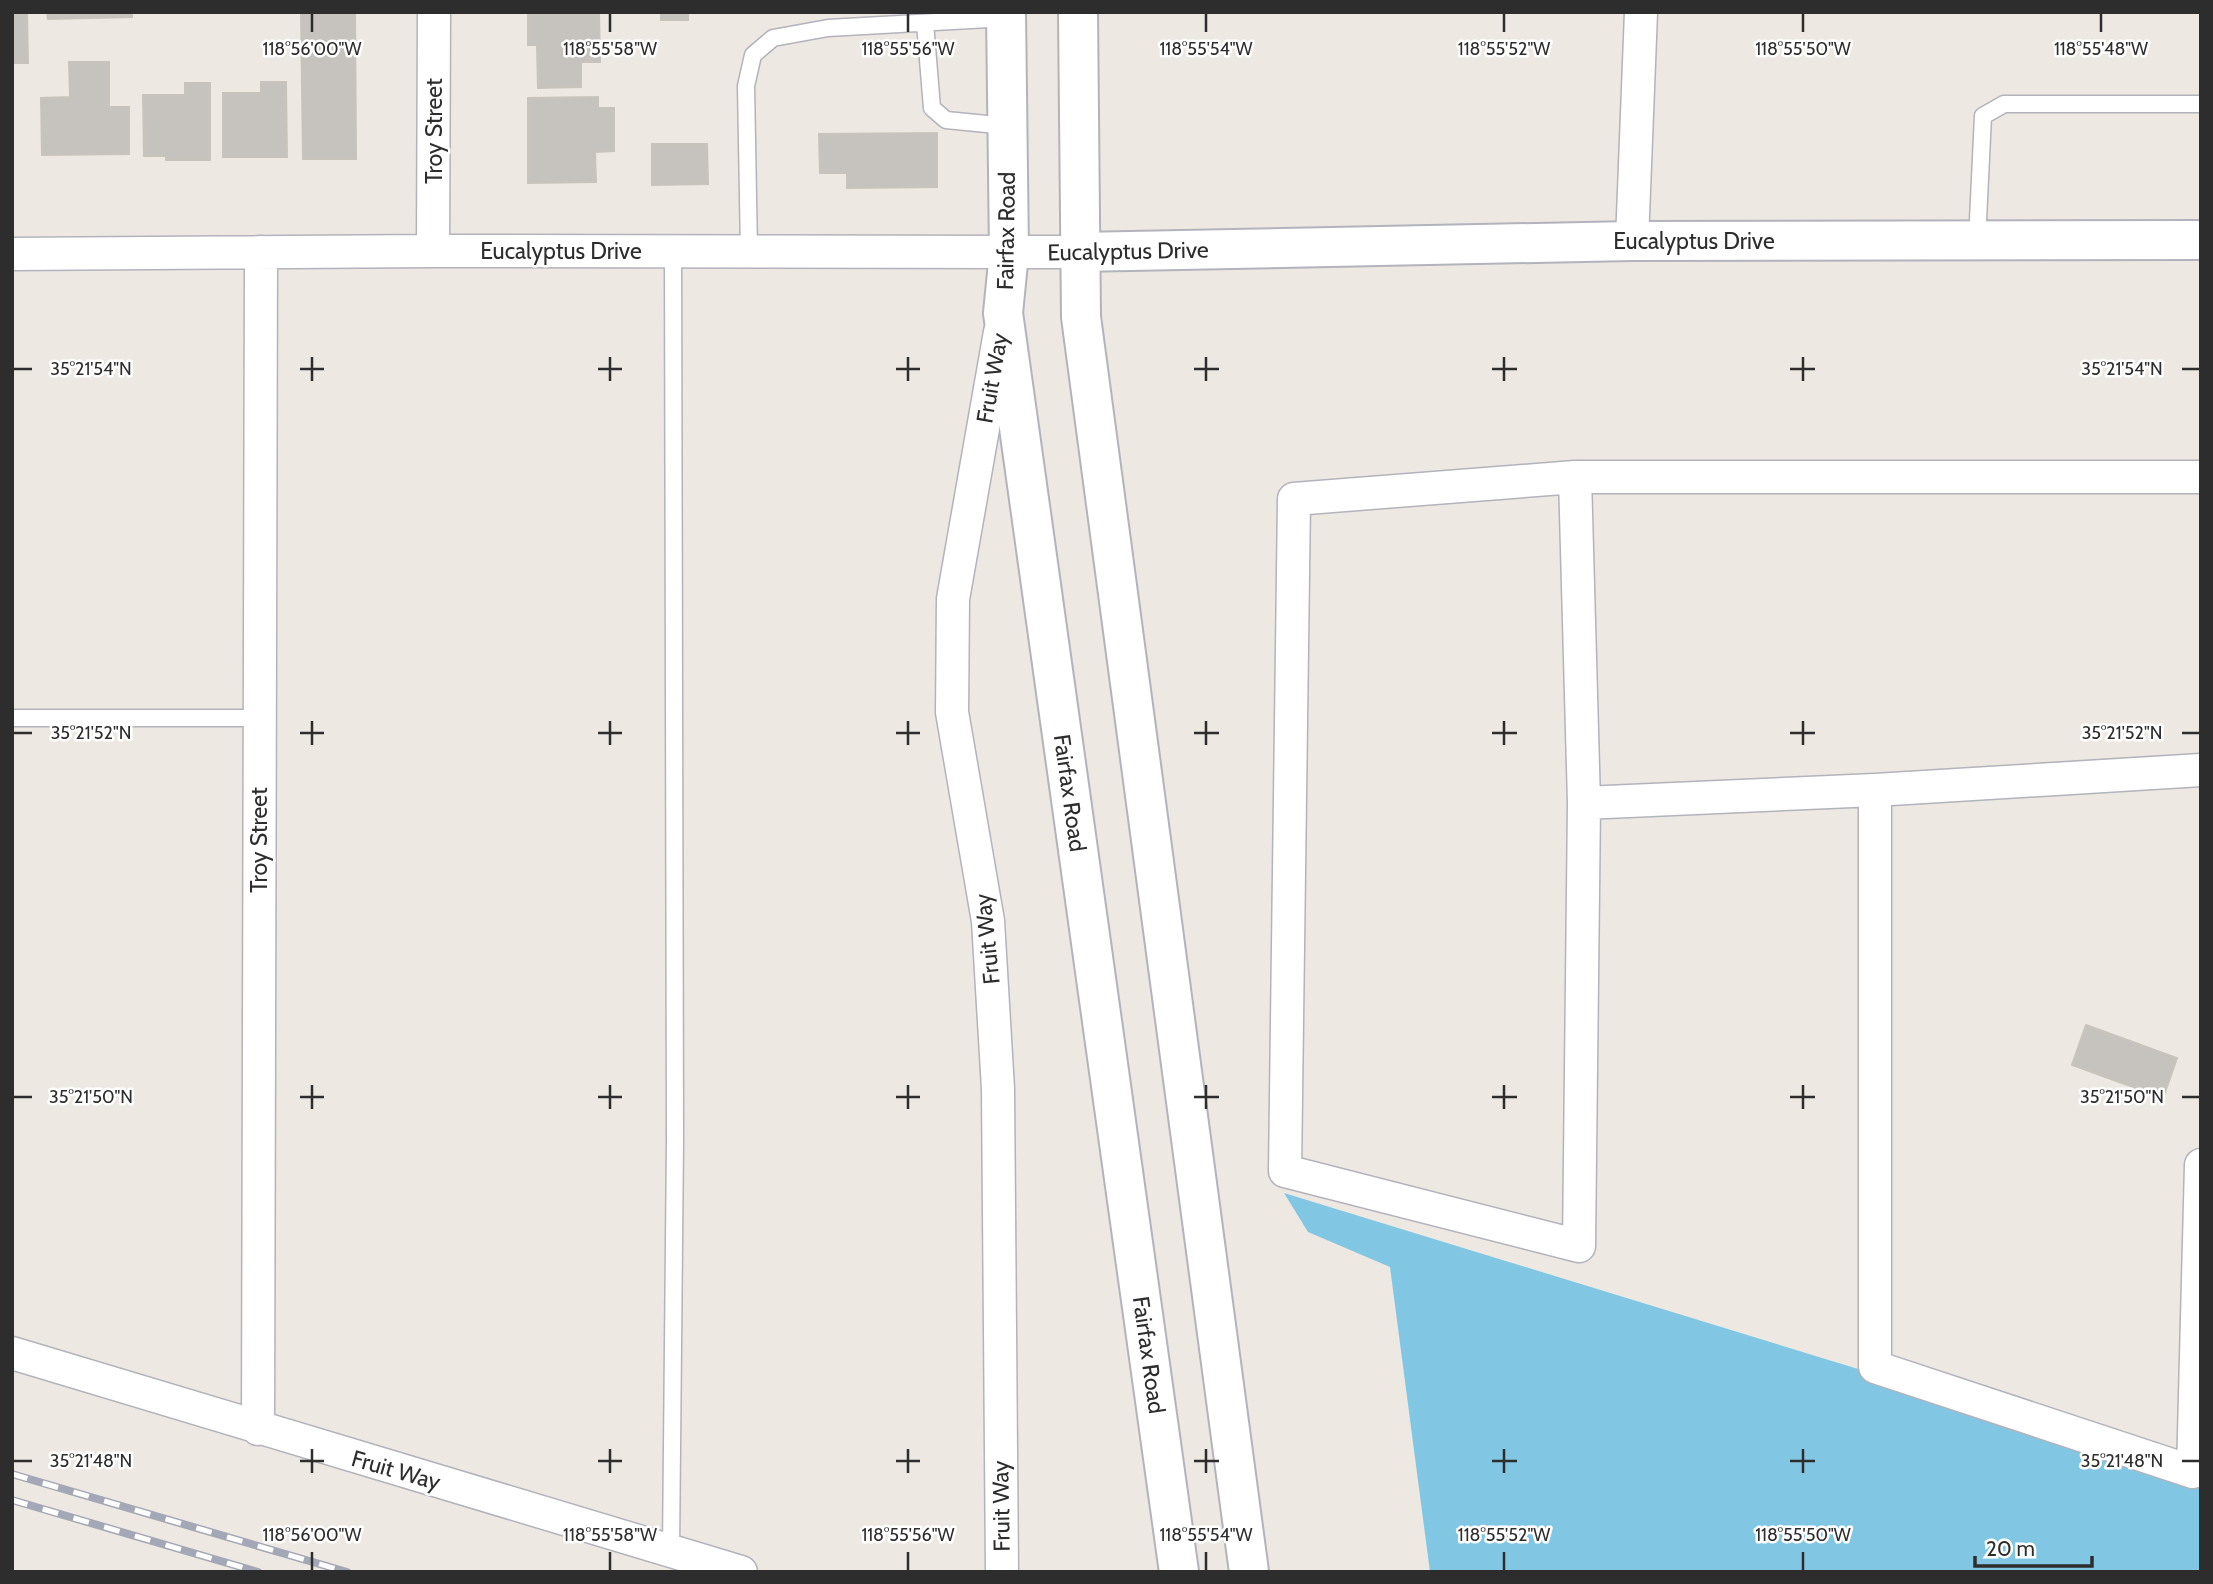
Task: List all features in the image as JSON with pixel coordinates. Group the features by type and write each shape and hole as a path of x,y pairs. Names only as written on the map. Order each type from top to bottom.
{"main road":[{"path":"1077,12 1078,252 1083,330 1249,1572"},
{"name":"Fairfax Road","path":"1007,15 1009,253 1003,313 1179,1572"},
{"name":"Eucalyptus Drive","path":"1078,252 1632,241 2201,240"}],"street":[{"name":"Troy Street","path":"433,250 434,12"},
{"path":"1632,241 1641,12"},
{"name":"Eucalyptus Drive","path":"12,254 433,250 1078,252"},
{"name":"Troy Street","path":"258,1429 261,252"},
{"name":"Fruit Way","path":"1002,1572 996,1063 988,921 952,712 953,599 1003,313"},
{"path":"1575,477 1584,803 1578,1246 1285,1171 1294,499 1575,477 2201,477"},
{"path":"1584,803 1875,790 2201,770"},
{"path":"1875,790 1875,1367 2193,1472 2201,1165"},
{"name":"Fruit Way","path":"12,1353 741,1572"}],"lane":[{"path":"750,252 746,86 753,55 773,38 828,28 1007,15"},
{"path":"925,23 932,108 946,120 1008,126"},
{"path":"1977,241 1983,116 2004,104 2201,104"},
{"path":"671,1551 675,1154 673,252"},
{"path":"12,718 260,718"}],"water":[{"path":"1284,1193 2201,1474 2201,1572 1430,1572 1390,1267 1308,1232"}],"building":[{"path":"12,12 27,12 28,63 12,63"},
{"path":"47,12 132,12 132,17 48,19"},
{"path":"301,12 355,12 356,159 303,159"},
{"path":"528,12 599,12 600,62 581,62 581,87 538,88 537,45 528,45"},
{"path":"661,12 688,12 688,20 661,20"},
{"path":"69,62 109,62 109,107 129,107 129,154 42,155 41,98 70,97"},
{"path":"261,82 286,82 287,157 223,157 223,93 261,93"},
{"path":"185,83 210,83 210,160 166,160 166,156 144,156 143,95 185,95"},
{"path":"598,97 598,108 614,108 614,151 595,152 596,182 528,183 528,98"},
{"path":"937,133 937,187 847,188 847,173 820,173 819,134"},
{"path":"652,144 707,144 708,184 652,185"},
{"path":"2086,1025 2177,1058 2163,1098 2072,1065"}],"railway":[{"path":"12,1474 347,1572"},
{"path":"12,1500 258,1572"}]}
